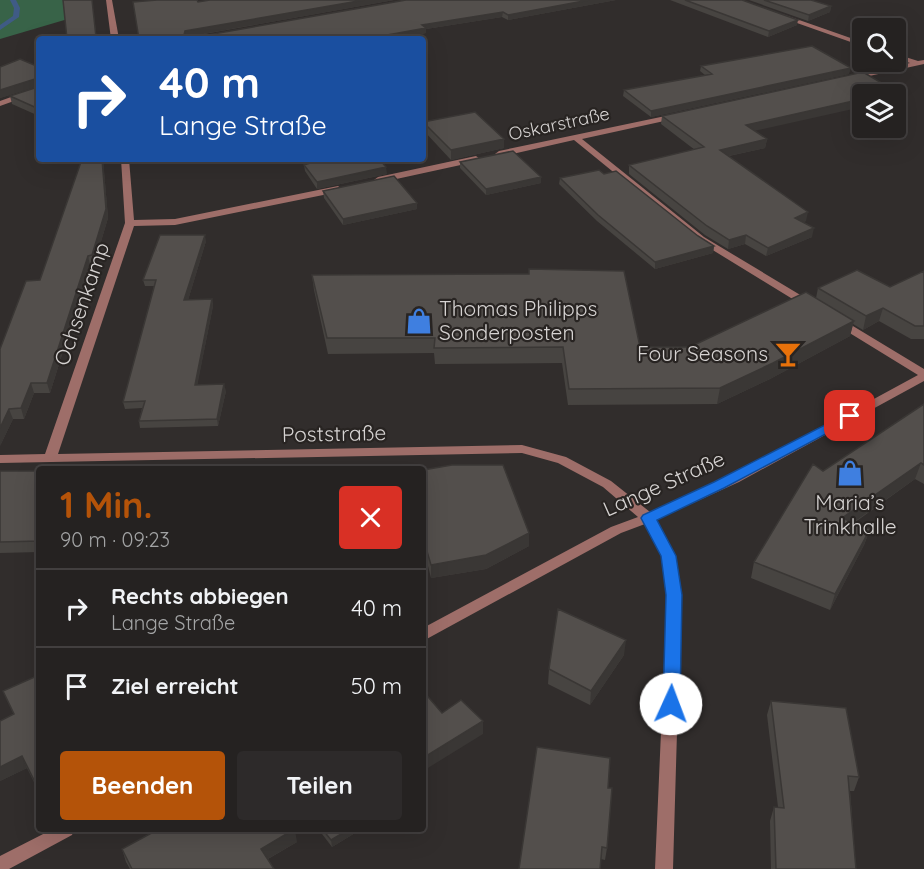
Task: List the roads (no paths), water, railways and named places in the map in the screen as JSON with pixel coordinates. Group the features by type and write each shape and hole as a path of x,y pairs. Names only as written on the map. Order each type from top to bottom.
{"street":[{"path":"109,0 115,36"},
{"path":"778,15 852,41"},
{"path":"906,59 921,63"},
{"path":"838,81 921,63"},
{"path":"0,104 36,90"},
{"name":"Oskarstraße","path":"495,155 690,113"},
{"path":"576,138 701,239 823,313"},
{"name":"Oskarstraße","path":"367,183 483,158"},
{"name":"Ochsenkamp","path":"50,458 129,223 125,162"},
{"path":"129,223 175,222 344,188"},
{"path":"833,319 924,375"},
{"name":"Lange Straße","path":"426,633 616,530 648,518 719,485 924,375"},
{"name":"Poststraße","path":"0,459 522,449 562,460 607,484 648,518"},
{"path":"648,518 668,556 674,595 664,869"},
{"path":"0,866 62,832"}],"waterway":[{"path":"0,28 16,17 17,8 13,0"}],"place":[{"name":"Thomas Philipps Sonderposten","path":"419,321"},
{"name":"Four Seasons","path":"788,354"},
{"name":"Maria’s Trinkhalle","path":"850,473"}]}
